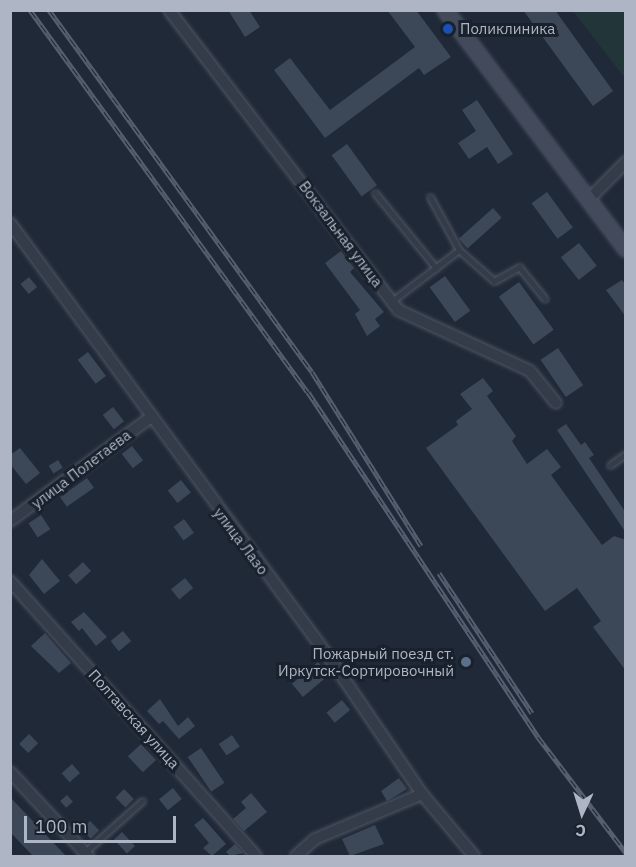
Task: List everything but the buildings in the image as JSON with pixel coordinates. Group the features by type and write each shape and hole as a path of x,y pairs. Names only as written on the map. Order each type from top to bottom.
{"street":[{"name":"Вокзальная улица","path":"170,10 392,301 408,315 531,371 556,403"},
{"path":"446,10 626,249"},
{"path":"588,200 613,178 626,162"},
{"path":"613,178 626,175"},
{"name":"улица Лазо","path":"10,223 331,660 422,794 474,856"},
{"name":"улица Полетаева","path":"10,521 151,417"},
{"name":"Полтавская улица","path":"10,581 256,856"},
{"path":"10,772 86,855"},
{"path":"296,856 315,839 422,794"}],"lane":[{"path":"375,193 435,268"},
{"path":"429,197 459,250 494,281 519,267 545,298"},
{"path":"392,301 459,250"},
{"path":"610,465 626,454"},
{"path":"86,855 142,801"}],"green space":[{"path":"573,11 625,11 625,77 624,77"}],"railway":[{"path":"30,10 308,392 538,737 626,853"},
{"path":"49,10 312,372 421,546"},
{"path":"439,573 532,713"}],"place":[{"name":"Поликлиника","path":"448,29"},
{"name":"Пожарный поезд ст. Иркутск-Сортировочный","path":"466,662"}]}
